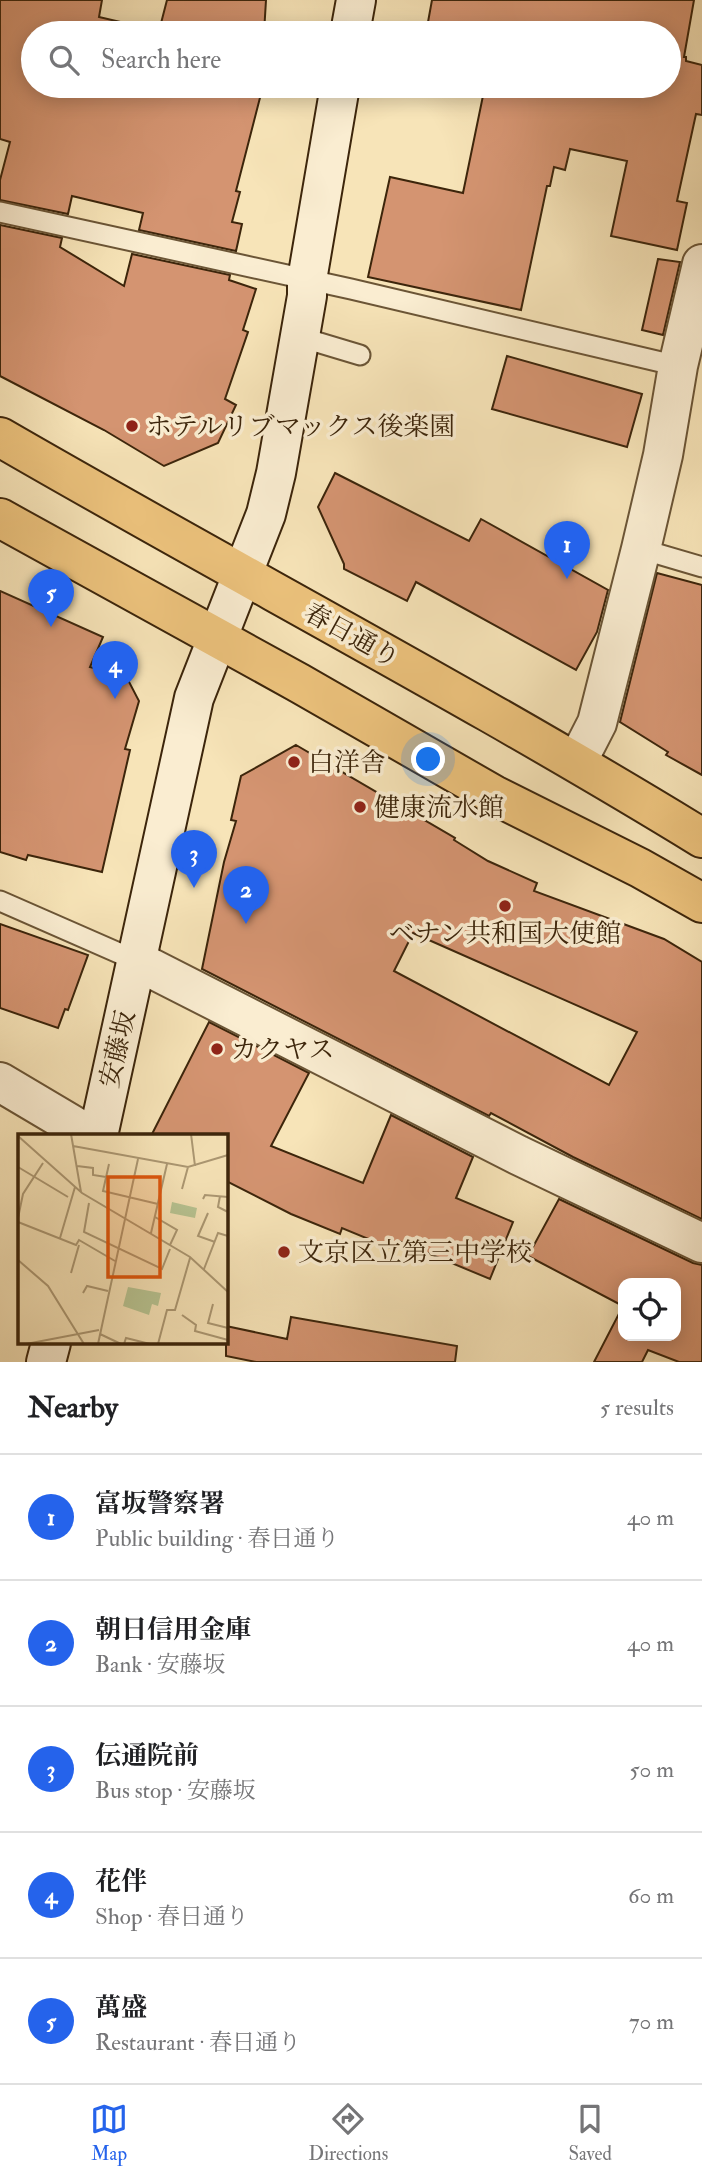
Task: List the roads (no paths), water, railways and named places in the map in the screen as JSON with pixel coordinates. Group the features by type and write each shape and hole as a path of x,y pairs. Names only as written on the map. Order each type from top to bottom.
{"highway":[{"name":"春日通り","path":"0,436 161,530 577,762 702,838"},
{"path":"0,518 494,795 640,868 702,903"}],"street":[{"path":"352,21 356,0"},
{"name":"安藤坂","path":"98,1134 194,698 265,514 276,473 338,98"},
{"path":"577,762 597,723 641,549 663,455 678,366 702,264"},
{"path":"137,961 518,1155 702,1243"},
{"path":"0,1082 88,1134"},
{"path":"46,1362 51,1344"}],"lane":[{"path":"0,212 678,366"},
{"path":"300,337 360,355"},
{"path":"641,549 702,567"},
{"path":"0,901 137,961"}],"place":[{"name":"ホテルリブマックス後楽園","path":"132,426"},
{"name":"富坂警察署","path":"567,579"},
{"name":"萬盛","path":"51,627"},
{"name":"花伴","path":"115,699"},
{"name":"白洋舎","path":"294,762"},
{"name":"健康流水館","path":"360,807"},
{"name":"伝通院前","path":"194,888"},
{"name":"ベナン共和国大使館","path":"505,906"},
{"name":"朝日信用金庫","path":"246,924"},
{"name":"カクヤス","path":"217,1049"},
{"name":"文京区立第三中学校","path":"284,1252"}]}
